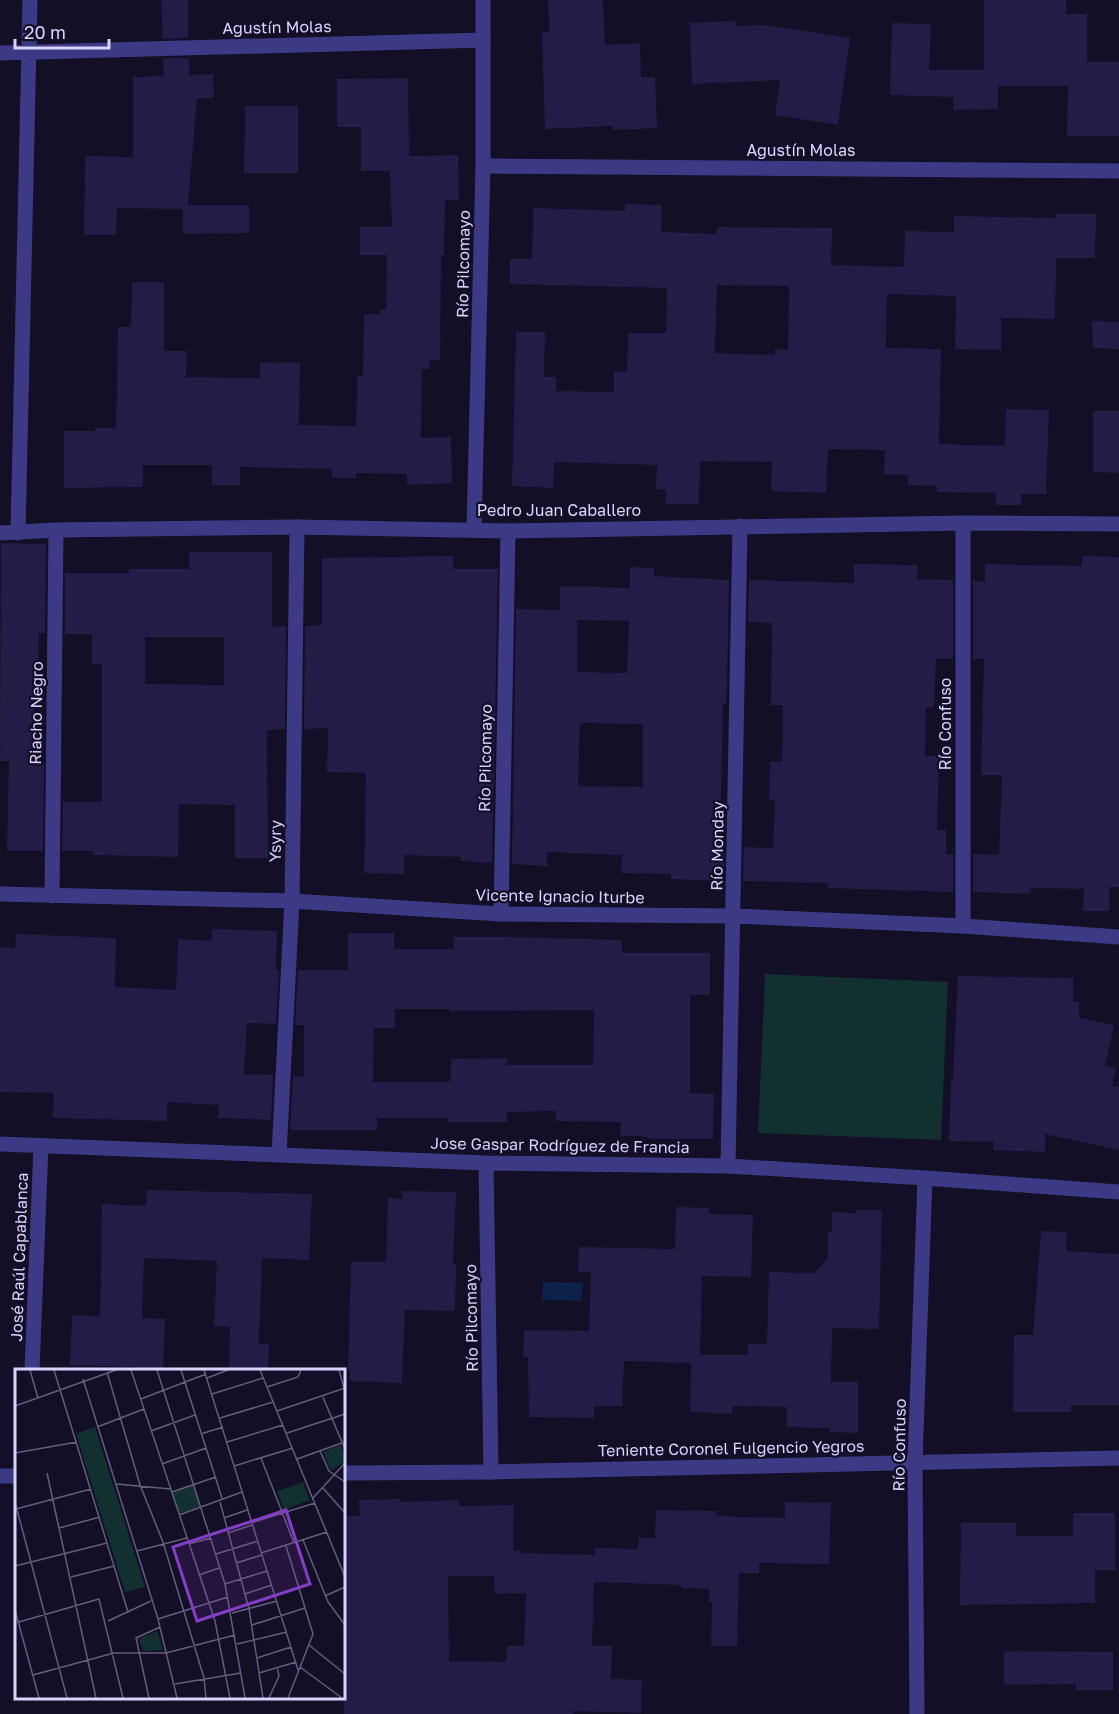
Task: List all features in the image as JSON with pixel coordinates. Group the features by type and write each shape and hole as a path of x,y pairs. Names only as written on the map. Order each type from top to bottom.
{"street":[{"path":"18,533 30,0"},
{"name":"Río Pilcomayo","path":"474,529 483,165 483,0"},
{"name":"Agustín Molas","path":"0,54 30,51 483,40"},
{"name":"Agustín Molas","path":"483,165 1119,171"},
{"name":"Pedro Juan Caballero","path":"0,533 56,530 297,527 508,531 963,523 1119,524"},
{"name":"Río Confuso","path":"963,523 963,926"},
{"name":"Río Monday","path":"728,1166 740,526"},
{"name":"Ysyry","path":"279,1155 292,901 297,527"},
{"name":"Riacho Negro","path":"52,896 56,530"},
{"name":"Río Pilcomayo","path":"501,914 508,531"},
{"name":"Vicente Ignacio Iturbe","path":"0,894 292,901 501,914 734,916 963,926 1119,937"},
{"name":"Jose Gaspar Rodríguez de Francia","path":"0,1144 486,1163 728,1166 1119,1192"},
{"name":"José Raúl Capablanca","path":"32,1369 41,1146"},
{"name":"Río Pilcomayo","path":"486,1163 491,1472"},
{"name":"Río Confuso","path":"917,1714 915,1462 925,1178"},
{"name":"Teniente Coronel Fulgencio Yegros","path":"345,1473 491,1472 1119,1458"}],"green space":[{"path":"765,974 948,982 941,1140 758,1133"}],"water":[{"path":"543,1282 583,1283 582,1301 542,1300"}],"building":[{"path":"161,0 188,0 188,38 163,39"},
{"path":"548,0 603,0 605,45 640,43 641,77 655,77 657,128 613,130 613,126 545,129 542,33 549,32"},
{"path":"984,0 1066,0 1066,14 1087,14 1087,62 1119,62 1119,136 1067,136 1068,86 998,86 998,109 954,110 953,97 890,95 892,23 931,24 929,70 984,70"},
{"path":"736,21 736,26 765,25 850,38 838,125 775,115 780,80 692,84 690,23"},
{"path":"163,58 189,58 189,75 213,74 214,98 197,98 188,205 249,205 249,233 183,234 183,209 117,208 116,235 84,235 85,156 133,157 133,77 164,76"},
{"path":"408,78 409,156 458,155 459,200 445,200 444,255 441,255 440,360 430,360 429,369 422,369 421,438 451,437 452,483 407,485 407,474 356,473 356,478 332,478 332,469 240,467 240,485 212,485 212,465 143,465 143,487 64,488 64,431 116,428 118,327 131,327 132,282 164,282 164,351 187,351 186,377 260,378 260,362 300,363 299,425 356,426 357,376 363,376 364,314 380,314 380,310 386,310 387,255 360,255 360,227 392,227 390,171 361,171 361,127 337,127 337,79"},
{"path":"245,106 298,106 298,173 244,173"},
{"path":"625,204 662,205 661,232 717,234 717,227 832,228 831,265 904,267 905,231 954,232 954,216 1056,218 1056,214 1096,214 1095,258 1056,258 1055,319 1001,318 1001,350 955,349 956,296 887,294 886,348 941,349 939,444 1005,446 1006,409 1049,410 1046,494 1021,494 1021,505 996,505 996,493 937,492 937,486 908,485 908,475 884,474 885,450 828,449 826,493 771,491 772,462 700,461 699,504 665,504 666,490 656,489 657,465 554,462 553,488 512,486 516,332 545,332 544,377 556,377 556,391 614,392 614,371 627,372 628,333 666,333 667,288 510,284 510,259 532,259 533,208 625,211","holes":["717,285 789,286 788,350 775,349 775,355 715,353"]},
{"path":"1092,321 1119,322 1119,349 1093,348"},
{"path":"1093,411 1119,411 1119,473 1093,472"},
{"path":"1,543 46,544 45,633 39,633 38,688 33,688 36,762 44,762 43,851 7,851 9,761 0,761"},
{"path":"189,552 272,552 272,627 286,626 285,729 267,730 268,858 235,858 235,805 179,804 178,857 93,855 93,851 62,851 63,802 102,802 102,664 92,664 92,634 65,634 65,573 129,573 129,569 189,569","holes":["145,637 224,637 224,685 145,684"]},
{"path":"453,556 453,569 498,569 492,863 461,861 461,857 404,855 404,874 364,873 366,773 327,772 328,728 304,729 305,626 322,625 322,558"},
{"path":"1082,556 1119,557 1119,887 1109,887 1109,911 1083,911 1084,889 1031,888 1031,894 973,892 973,854 999,855 1002,775 981,775 984,659 973,659 973,581 985,582 985,564 1082,566"},
{"path":"854,564 918,565 917,579 953,580 953,659 936,659 934,707 926,707 925,756 939,756 937,830 946,830 946,854 953,854 953,892 828,888 828,883 743,881 744,847 773,848 775,800 769,800 770,762 782,762 783,705 771,705 772,623 748,622 749,580 854,583"},
{"path":"630,567 654,568 654,576 729,580 727,686 726,704 723,704 720,846 724,847 724,881 671,879 671,874 621,873 622,855 547,852 547,866 512,864 516,609 560,610 560,586 630,588","holes":["577,620 629,621 627,673 577,672","580,723 643,724 643,787 578,786"]},
{"path":"212,929 277,931 276,970 279,970 276,1024 247,1023 244,1074 273,1075 271,1120 218,1118 219,1105 167,1102 167,1121 53,1118 54,1093 0,1092 0,947 15,948 16,934 116,938 115,987 176,990 178,939 212,941"},
{"path":"348,933 394,933 394,949 454,949 454,937 511,937 622,940 622,953 710,953 710,995 690,995 690,1093 714,1094 713,1139 655,1139 620,1136 621,1122 556,1121 556,1111 507,1112 507,1122 448,1122 448,1118 377,1118 377,1130 290,1130 293,1076 304,1077 304,1025 295,1025 298,970 348,970","holes":["395,1009 450,1009 450,1011 594,1010 593,1065 507,1065 507,1058 451,1059 451,1080 448,1082 373,1082 374,1028 395,1028"]},
{"path":"958,976 1073,978 1073,1002 1079,1002 1079,1018 1114,1025 1105,1066 1116,1068 1112,1086 1119,1087 1119,1150 1045,1134 1045,1152 993,1150 994,1142 949,1141"},
{"path":"147,1190 312,1194 309,1260 262,1258 259,1344 269,1344 268,1369 229,1369 230,1327 214,1326 217,1261 144,1258 142,1318 165,1319 163,1369 70,1365 72,1315 100,1316 102,1204 146,1206"},
{"path":"402,1191 456,1192 453,1264 456,1264 455,1311 405,1310 402,1383 350,1381 350,1371 348,1371 351,1262 386,1262 388,1198 403,1199"},
{"path":"676,1207 709,1208 709,1214 753,1215 751,1277 702,1276 700,1355 748,1355 748,1344 767,1344 769,1272 814,1273 828,1259 828,1232 832,1232 832,1212 856,1213 856,1210 882,1210 879,1329 832,1328 831,1382 858,1382 858,1433 830,1432 830,1428 787,1427 787,1407 733,1406 732,1414 690,1412 691,1363 624,1361 622,1406 594,1406 594,1418 529,1417 528,1357 523,1357 524,1330 589,1331 591,1272 578,1272 579,1247 675,1249"},
{"path":"1041,1231 1067,1232 1066,1251 1119,1254 1119,1405 1071,1405 1071,1412 1013,1412 1014,1335 1033,1335"},
{"path":"400,1499 400,1502 459,1500 459,1506 514,1505 513,1551 595,1555 595,1548 638,1549 639,1538 655,1538 656,1510 717,1511 716,1516 785,1518 785,1502 831,1503 829,1564 759,1563 759,1573 739,1573 737,1646 711,1646 712,1602 709,1602 709,1589 681,1588 681,1585 594,1582 592,1646 612,1646 611,1679 642,1680 641,1713 573,1711 573,1714 344,1714 345,1516 360,1516 359,1500","holes":["448,1576 494,1576 495,1594 526,1593 524,1646 507,1646 506,1662 449,1661"]},
{"path":"1073,1513 1115,1513 1115,1570 1095,1570 1095,1603 960,1605 961,1523 1016,1523 1016,1536 1073,1536"},
{"path":"1004,1651 1113,1652 1113,1690 1076,1690 1076,1684 1004,1685"}]}
